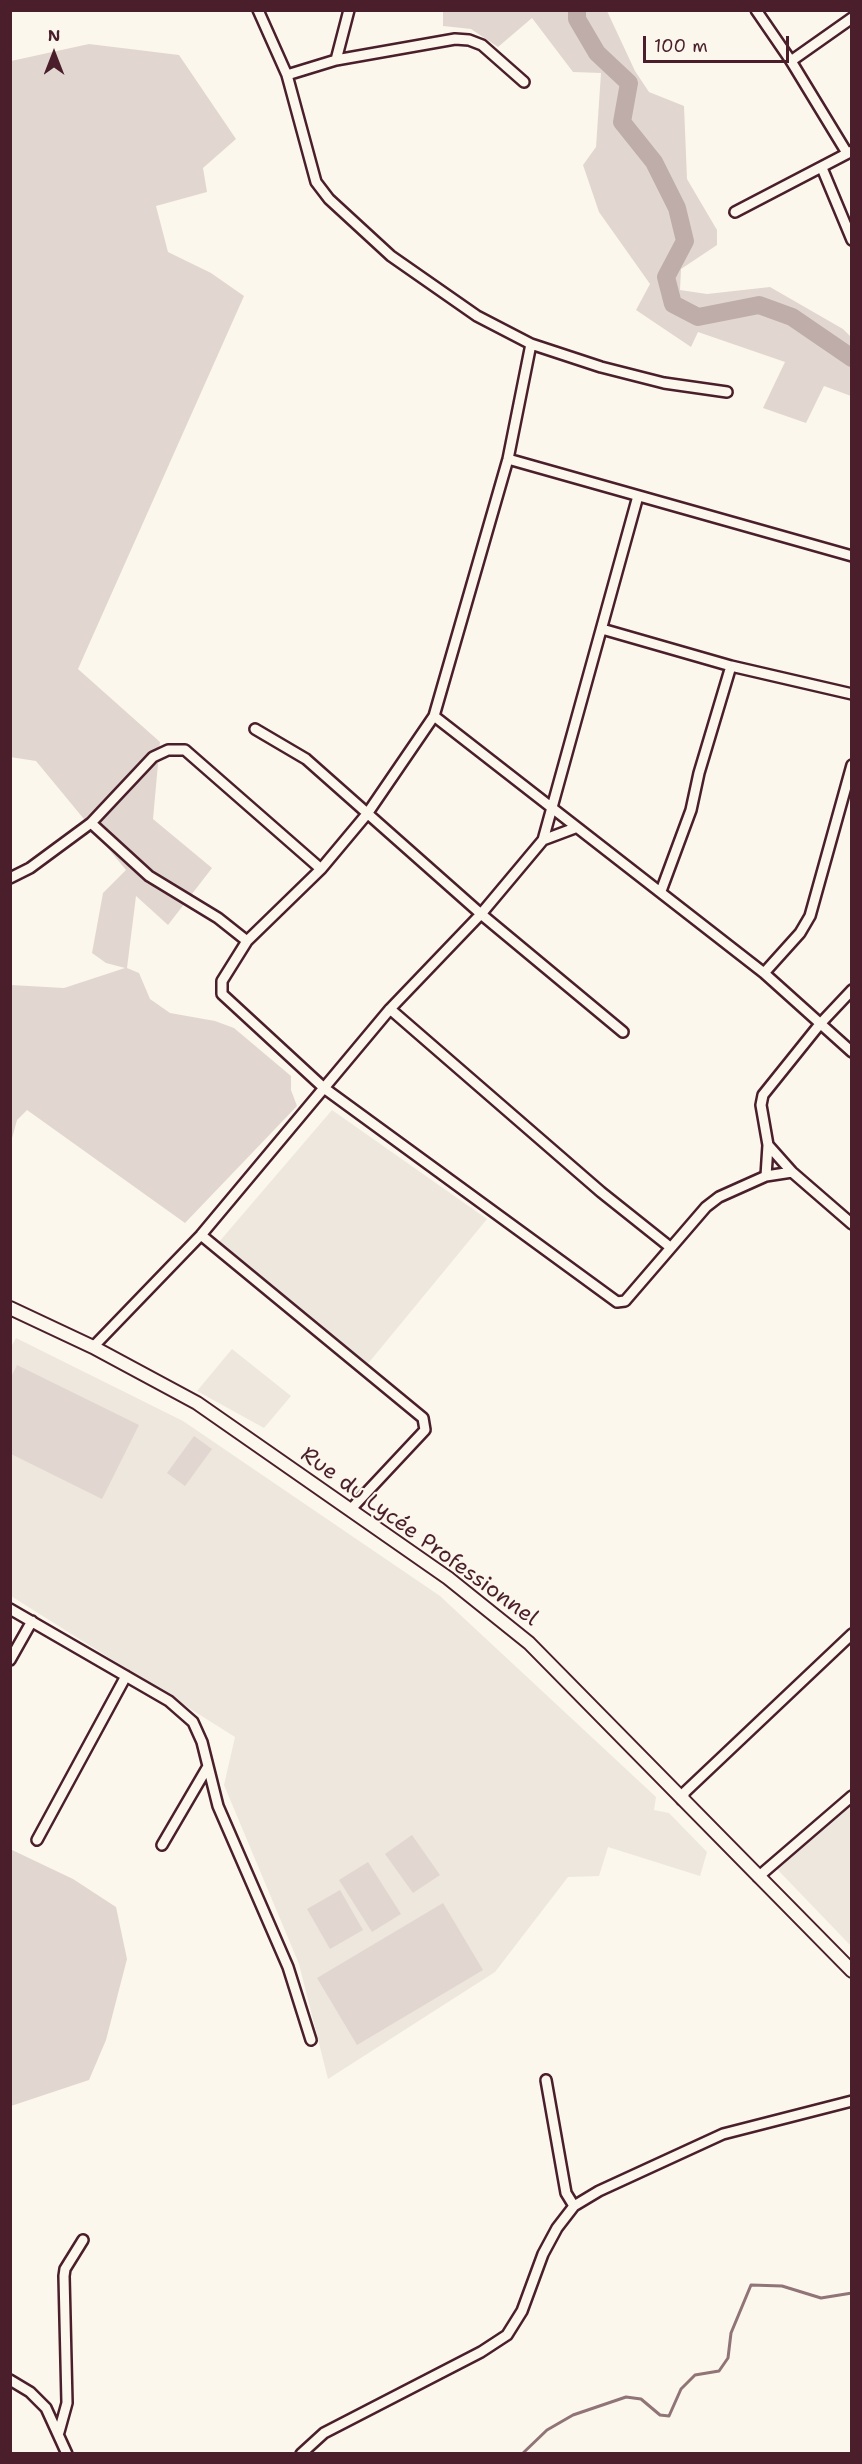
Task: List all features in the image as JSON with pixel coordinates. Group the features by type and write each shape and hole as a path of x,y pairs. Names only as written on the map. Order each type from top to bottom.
{"main road":[{"name":"Rue du Lycée Professionnel","path":"10,1308 93,1347 197,1403 448,1578 529,1643 852,1971"}],"street":[{"path":"258,10 287,75 316,182 329,199 391,256 477,316 531,344 601,367 664,383 727,392"},
{"path":"336,60 350,10"},
{"path":"735,212 849,152 756,10"},
{"path":"791,61 852,18"},
{"path":"287,75 336,60 455,39 469,40 482,45 524,82"},
{"path":"822,168 852,240"},
{"path":"531,344 508,459 434,717 367,814 321,869 247,941 222,981 222,994 324,1088 617,1302 625,1301 706,1207 719,1197 766,1176 792,1172"},
{"path":"508,459 852,556"},
{"path":"93,1347 201,1235 390,1009 481,914 543,840 638,496"},
{"path":"602,629 731,666 852,694"},
{"path":"661,891 691,810 699,772 731,666"},
{"path":"434,717 518,780 575,828 661,891 764,974 852,1052"},
{"path":"255,729 306,759 481,914 623,1032"},
{"path":"10,878 30,868 91,823 153,757 168,750 185,750 321,869"},
{"path":"764,974 800,933 810,916 852,765"},
{"path":"91,823 149,876 218,918 247,941"},
{"path":"543,840 575,828"},
{"path":"766,1176 768,1145 761,1105 763,1095 820,1024 852,990"},
{"path":"390,1009 601,1192 670,1247"},
{"path":"768,1145 792,1172 852,1224"},
{"path":"201,1235 423,1418 425,1430 351,1509"},
{"path":"10,1609 169,1701 193,1722 202,1742 218,1806 288,1967 311,2040"},
{"path":"10,1660 32,1621"},
{"path":"681,1796 852,1634"},
{"path":"37,1840 126,1676"},
{"path":"162,1845 207,1768"},
{"path":"758,1877 852,1796"},
{"path":"546,2080 566,2193 574,2206"},
{"path":"301,2454 324,2433 481,2352 507,2335 522,2311 543,2254 557,2228 574,2206 599,2191 723,2134 852,2101"},
{"path":"59,2432 67,2403 64,2276 65,2269 83,2240"},
{"path":"10,2380 30,2392 46,2408 59,2432 67,2454"}],"shaded area":[{"path":"443,11 607,11 635,71 649,92 684,106 687,179 717,230 717,245 681,269 680,290 707,294 770,287 843,329 851,337 851,396 824,386 806,423 763,408 785,362 698,332 691,347 636,310 650,284 599,212 583,165 596,147 601,73 573,72 532,18 498,47 471,29 443,26"},
{"path":"89,44 179,55 236,139 203,168 207,192 156,206 168,252 211,273 244,296 78,669 160,742 153,819 212,868 168,925 136,896 127,968 139,973 150,999 170,1013 215,1021 234,1028 291,1076 291,1090 297,1106 185,1223 27,1110 17,1120 11,1142 11,985 64,988 125,968 106,963 92,953 103,893 126,870 36,761 10,757 11,61"},
{"path":"332,1110 487,1219 366,1366 219,1242"},
{"path":"16,1338 183,1421 440,1596 656,1797 654,1810 669,1813 707,1852 700,1876 608,1847 599,1876 568,1877 495,1972 328,2079 299,1964 224,1785 235,1737 11,1596 10,1349"},
{"path":"232,1349 291,1396 264,1428 197,1391"},
{"path":"17,1365 139,1425 102,1499 11,1454 11,1377"},
{"path":"194,1436 212,1449 185,1486 167,1473"},
{"path":"851,1803 851,1946 776,1868"},
{"path":"412,1835 440,1875 413,1893 385,1854"},
{"path":"10,1849 73,1879 116,1907 127,1959 106,2040 89,2080 11,2106"},
{"path":"368,1862 401,1914 372,1932 339,1880"},
{"path":"340,1890 363,1930 330,1949 307,1909"},
{"path":"443,1903 483,1970 357,2045 317,1978"}],"waterway":[{"path":"577,10 577,19 597,53 629,83 622,122 654,162 677,208 685,241 666,277 673,304 698,317 759,305 792,317 852,358"},
{"path":"522,2454 547,2430 573,2415 626,2397 641,2399 660,2415 669,2416 681,2389 695,2375 719,2371 728,2358 731,2333 751,2285 782,2286 821,2298 852,2293"}]}
